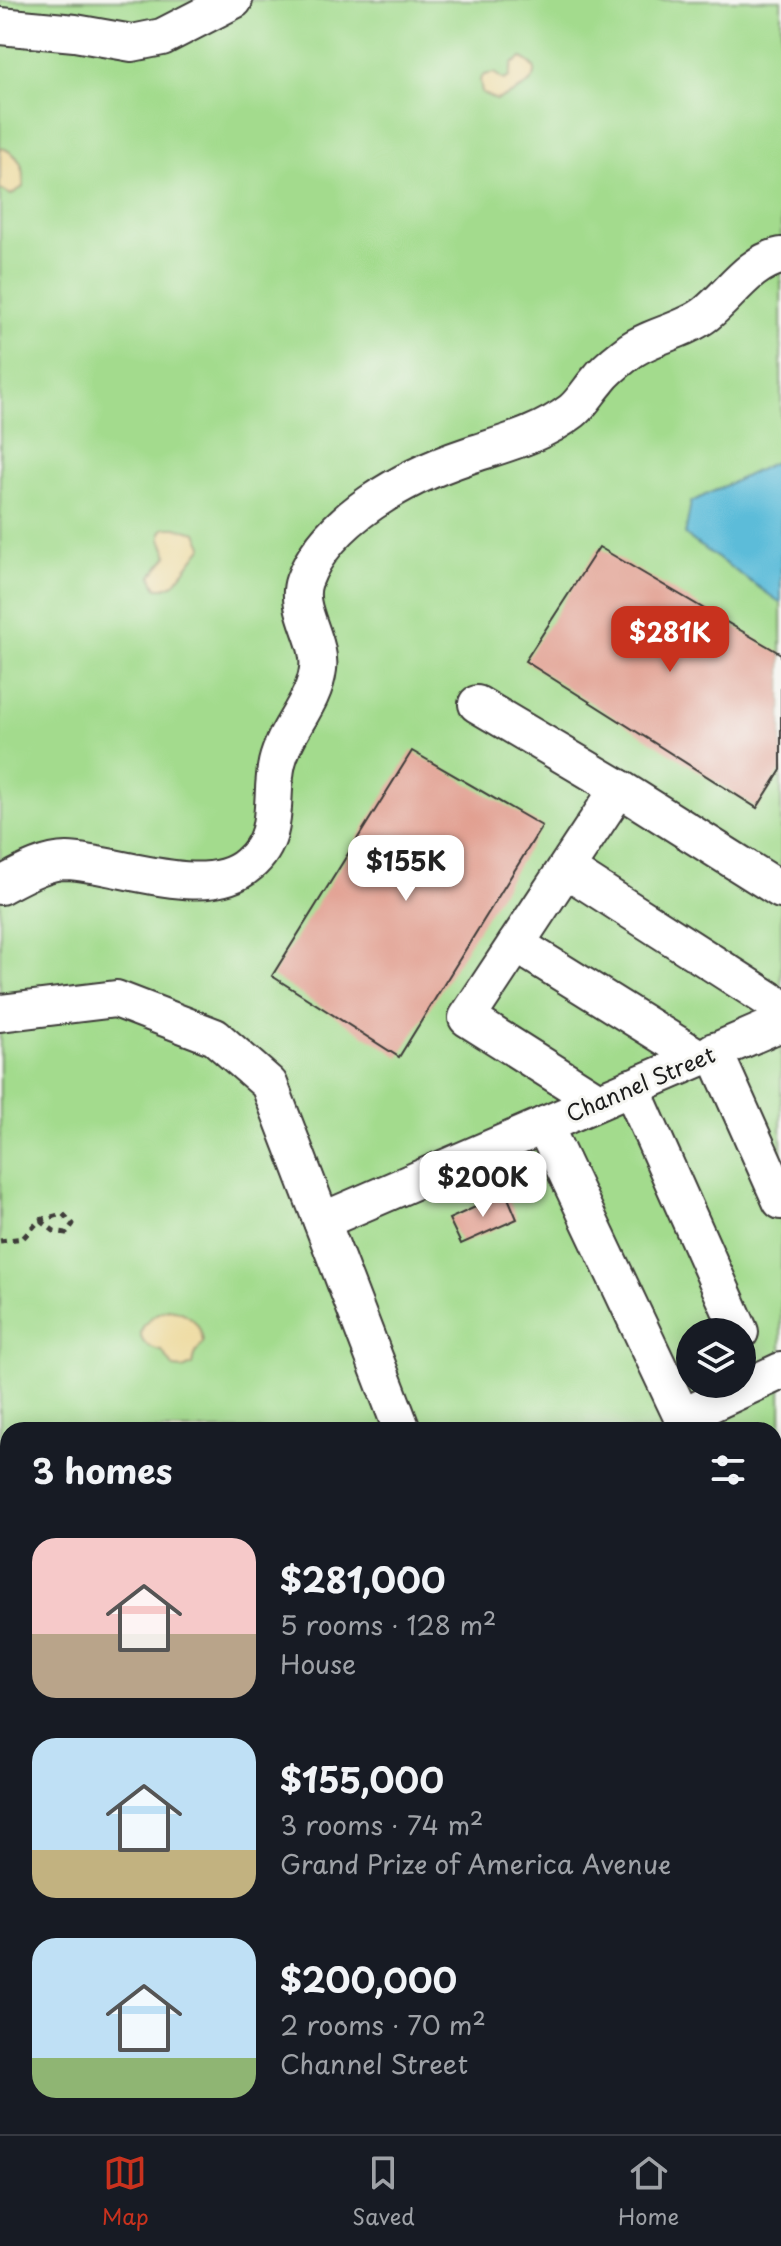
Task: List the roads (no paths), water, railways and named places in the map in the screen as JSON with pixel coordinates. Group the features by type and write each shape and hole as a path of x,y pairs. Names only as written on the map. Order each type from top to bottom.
{"street":[{"path":"0,26 75,33 132,43 162,37 234,0"},
{"path":"0,886 38,867 65,861 201,881 226,877 248,865 264,846 272,822 277,763 290,732 312,696 319,667 305,608 303,583 321,550 342,523 414,479 462,457 535,434 574,410 602,375 633,348 669,335 706,314 766,259 781,256"},
{"path":"477,704 619,788 781,890"},
{"path":"598,1101 467,1018 619,788"},
{"path":"566,869 781,1007"},
{"path":"516,944 707,1054 781,1201"},
{"path":"0,1013 116,999 215,1037 269,1084 399,1422"},
{"name":"Channel Street","path":"322,1221 781,1023"},
{"path":"631,1087 733,1318"},
{"path":"544,1125 682,1417 771,1376 756,1356"}],"water":[{"path":"781,459 781,603 685,535 691,502"}]}
